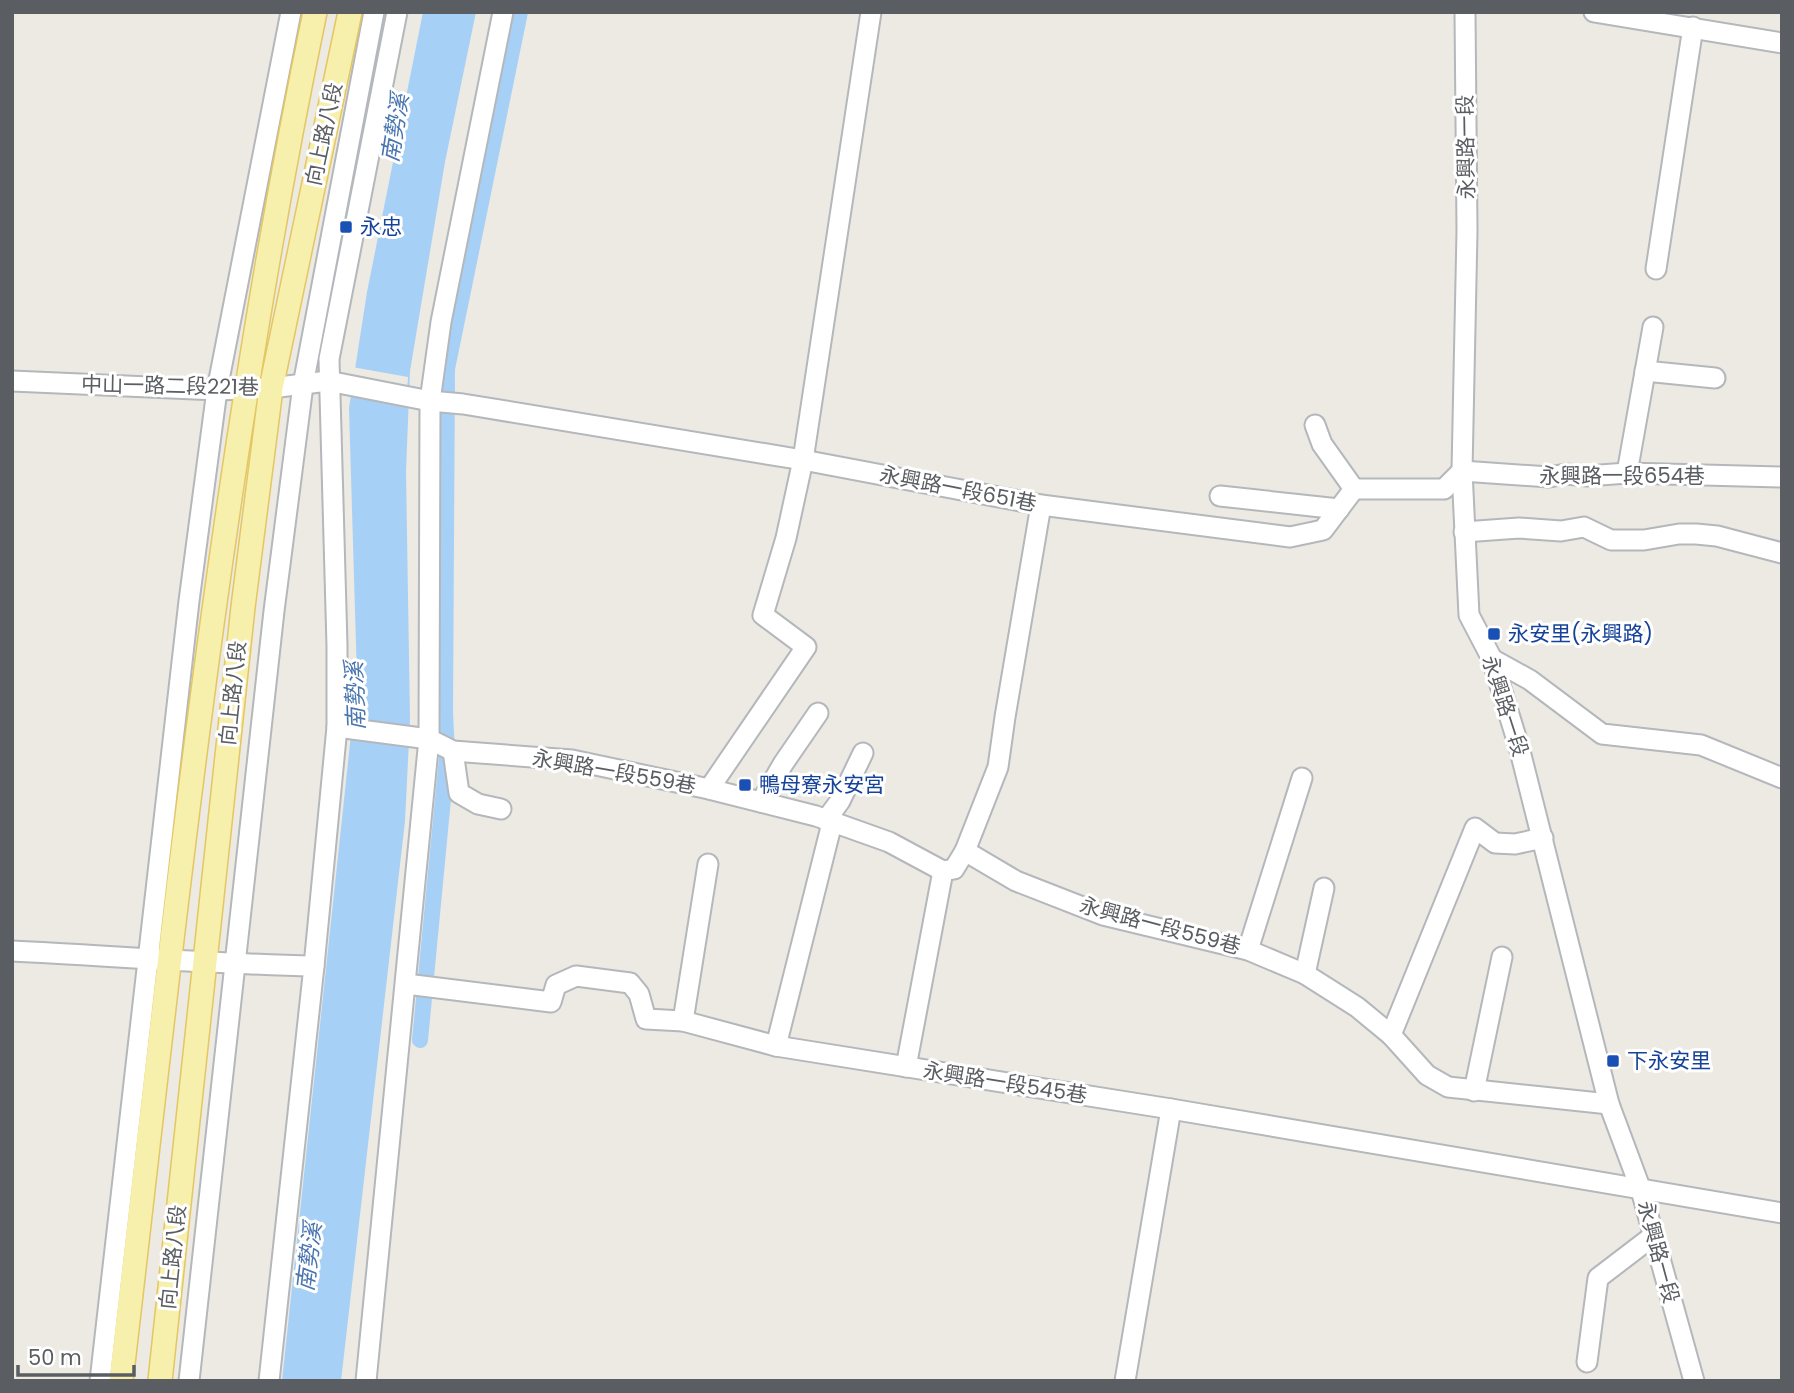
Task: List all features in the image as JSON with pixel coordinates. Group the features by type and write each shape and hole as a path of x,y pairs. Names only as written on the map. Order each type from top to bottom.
{"main road":[{"name":"向上路八段","path":"121,1381 159,959 245,389 315,12"},
{"name":"向上路八段","path":"160,1381 243,607 271,388 350,12"}],"street":[{"path":"100,1381 159,959 188,601 217,390 291,12"},
{"path":"189,1381 274,611 303,384 374,12"},
{"path":"269,1381 343,728 337,646 329,359 397,12"},
{"path":"366,1381 406,984 422,738 430,401 441,322 503,12"},
{"path":"709,789 806,647 763,615 786,538 803,460 871,12"},
{"name":"永興路一段","path":"1465,12 1467,230 1462,471 1469,615 1492,659 1520,747 1609,1104 1641,1190 1694,1381"},
{"path":"1594,12 1782,43"},
{"path":"1656,269 1693,27"},
{"path":"1626,473 1653,327"},
{"path":"1645,371 1715,379"},
{"name":"中山一路二段221巷","path":"12,381 217,390 271,388 328,381 430,401"},
{"name":"永興路一段651巷","path":"430,401 463,404 803,460 1041,505 1290,537 1323,530 1354,489"},
{"path":"1315,425 1322,444 1354,489 1444,489 1462,471"},
{"name":"永興路一段654巷","path":"1462,471 1549,477 1566,474 1587,476 1626,473 1782,477"},
{"path":"1220,496 1339,509"},
{"path":"906,1067 943,871 954,869 965,851 998,766 1041,505"},
{"path":"1464,532 1519,528 1561,531 1584,527 1611,540 1644,540 1696,534 1717,536 1782,553"},
{"path":"1492,659 1530,680 1602,734 1701,745 1782,778"},
{"path":"761,802 818,713"},
{"path":"343,728 422,738"},
{"name":"永興路一段559巷","path":"422,738 453,751 572,760 761,802 889,842 943,871"},
{"path":"453,751 459,793 478,804 501,809"},
{"path":"776,1046 829,822 863,753"},
{"path":"1248,950 1302,778"},
{"path":"1391,1035 1475,828 1495,843 1515,844 1544,838"},
{"name":"永興路一段559巷","path":"965,851 1016,881 1103,915 1248,950 1305,974 1329,988 1391,1035 1427,1075 1448,1087 1609,1104"},
{"path":"683,1021 708,864"},
{"path":"1305,974 1324,888"},
{"path":"12,951 235,965 314,966"},
{"path":"1474,1091 1502,957"},
{"name":"永興路一段545巷","path":"406,984 551,1002 556,985 576,976 630,983 639,994 646,1019 683,1021 776,1046 1171,1109 1782,1213"},
{"path":"1125,1381 1171,1109"},
{"path":"1587,1362 1598,1278 1653,1236"}],"water":[{"name":"南勢溪","path":"423,12 476,12 445,162 410,371 406,471 410,720 405,821 341,1381 282,1381 357,678 349,408 367,292"}],"pier":[{"path":"352,367 408,377 406,406 347,395"}],"waterway":[{"path":"420,1040 447,757 447,369 520,12"}],"place":[{"name":"永忠","path":"346,227"},
{"name":"永安里(永興路)","path":"1494,634"},
{"name":"鴨母寮永安宮","path":"745,785"},
{"name":"下永安里","path":"1613,1061"}]}
